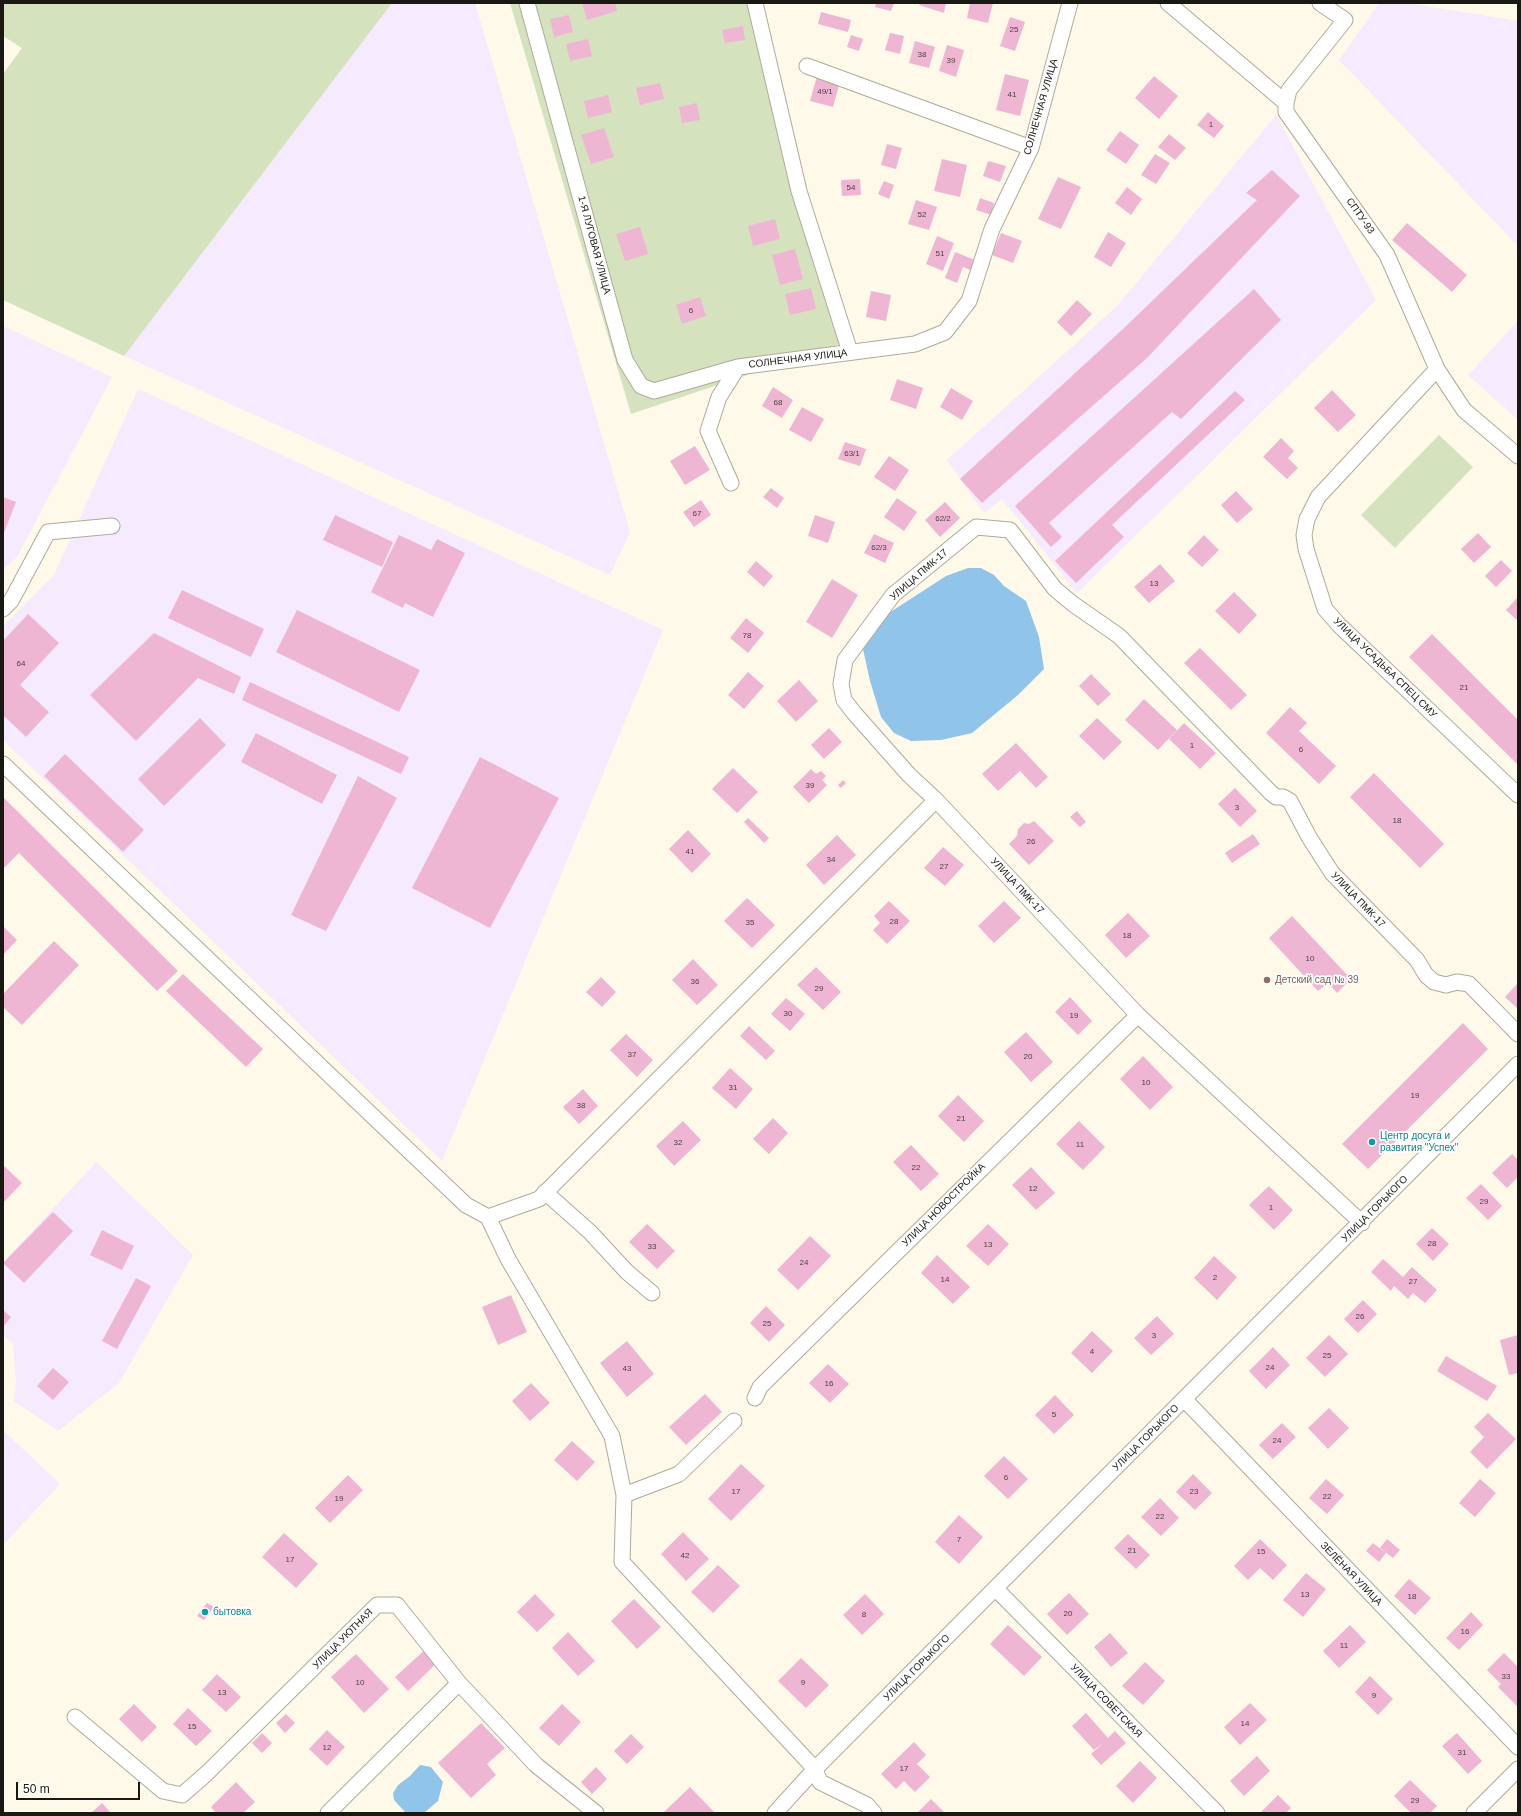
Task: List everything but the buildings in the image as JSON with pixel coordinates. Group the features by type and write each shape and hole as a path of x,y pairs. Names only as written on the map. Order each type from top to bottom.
{"street":[{"name":"1-Я ЛУГОВАЯ УЛИЦА","path":"527,3 625,360 641,386 654,391 738,367"},
{"path":"755,3 799,191 850,352"},
{"name":"СОЛНЕЧНАЯ УЛИЦА","path":"731,483 708,431 719,397 738,367 914,344 945,332 969,301 992,229 1031,148 1070,3"},
{"path":"1168,3 1286,103 1289,90 1344,20 1320,3"},
{"path":"807,66 1031,148"},
{"name":"СПТУ-93","path":"1286,103 1286,112 1387,255 1437,369 1464,410 1518,456"},
{"name":"УЛИЦА УСАДЬБА СПЕЦ СМУ","path":"1437,369 1318,497 1308,519 1304,536 1306,549 1325,609 1339,625 1518,796"},
{"path":"3,609 11,601 48,532 112,526"},
{"name":"УЛИЦА ПМК-17","path":"1362,1223 1138,1015 936,800 909,775 844,700 841,684 845,660 893,595 976,527 1010,530 1055,589 1073,604 1105,624 1124,640 1270,793 1276,798 1283,797 1290,801 1309,837 1332,873 1417,960 1426,975 1434,982 1446,985 1457,982 1469,984 1518,1034"},
{"path":"3,764 466,1205 488,1218 508,1259 612,1436 624,1495 622,1562 815,1769 820,1782 867,1805 874,1813"},
{"path":"488,1218 539,1199 936,800"},
{"name":"УЛИЦА НОВОСТРОЙКА","path":"755,1398 760,1387 1138,1015"},
{"name":"УЛИЦА ГОРЬКОГО","path":"775,1813 815,1769 1362,1223 1518,1064"},
{"path":"545,1192 590,1232 627,1272 652,1293"},
{"name":"ЗЕЛЁНАЯ УЛИЦА","path":"1184,1400 1518,1747"},
{"path":"624,1495 679,1474 734,1421"},
{"name":"УЛИЦА СОВЕТСКАЯ","path":"996,1589 1216,1813"},
{"name":"УЛИЦА УЮТНАЯ","path":"75,1718 163,1791 182,1795 206,1774 377,1605 397,1605 459,1683 536,1765 596,1813"},
{"path":"328,1813 459,1683"},
{"path":"1474,1813 1518,1769"}],"shaded area":[{"path":"392,3 475,3 630,532 610,575 124,356"},
{"path":"1379,3 1407,3 1518,21 1518,246 1339,60"},
{"path":"1276,115 1376,300 1077,593 1002,499 984,513 947,460 1117,306"},
{"path":"1518,321 1518,420 1468,375"},
{"path":"3,326 112,377 17,557 3,570"},
{"path":"138,389 663,630 442,1161 3,740 3,626 54,575"},
{"path":"96,1162 193,1255 119,1383 58,1431 14,1401 16,1382 13,1344 3,1335 3,1263"},
{"path":"3,1430 60,1484 3,1545"}],"green space":[{"path":"3,3 392,3 124,356 3,300 3,74 22,48 3,36"},
{"path":"510,3 750,3 843,343 631,414"},
{"path":"1439,435 1473,467 1395,548 1361,515"}],"water":[{"path":"968,568 981,568 994,575 1004,586 1026,601 1039,637 1044,669 1018,695 972,733 941,740 911,741 894,733 881,717 870,681 863,649 867,636 877,623 892,611 946,576"},
{"path":"420,1765 431,1767 443,1782 438,1801 424,1813 406,1813 394,1800 393,1793 398,1785 410,1776"}],"place":[{"name":"Детский сад № 39","path":"1267,980"},
{"name":"Центр досуга и развития \"Успех\"","path":"1372,1142"},
{"name":"бытовка","path":"205,1612"}]}
